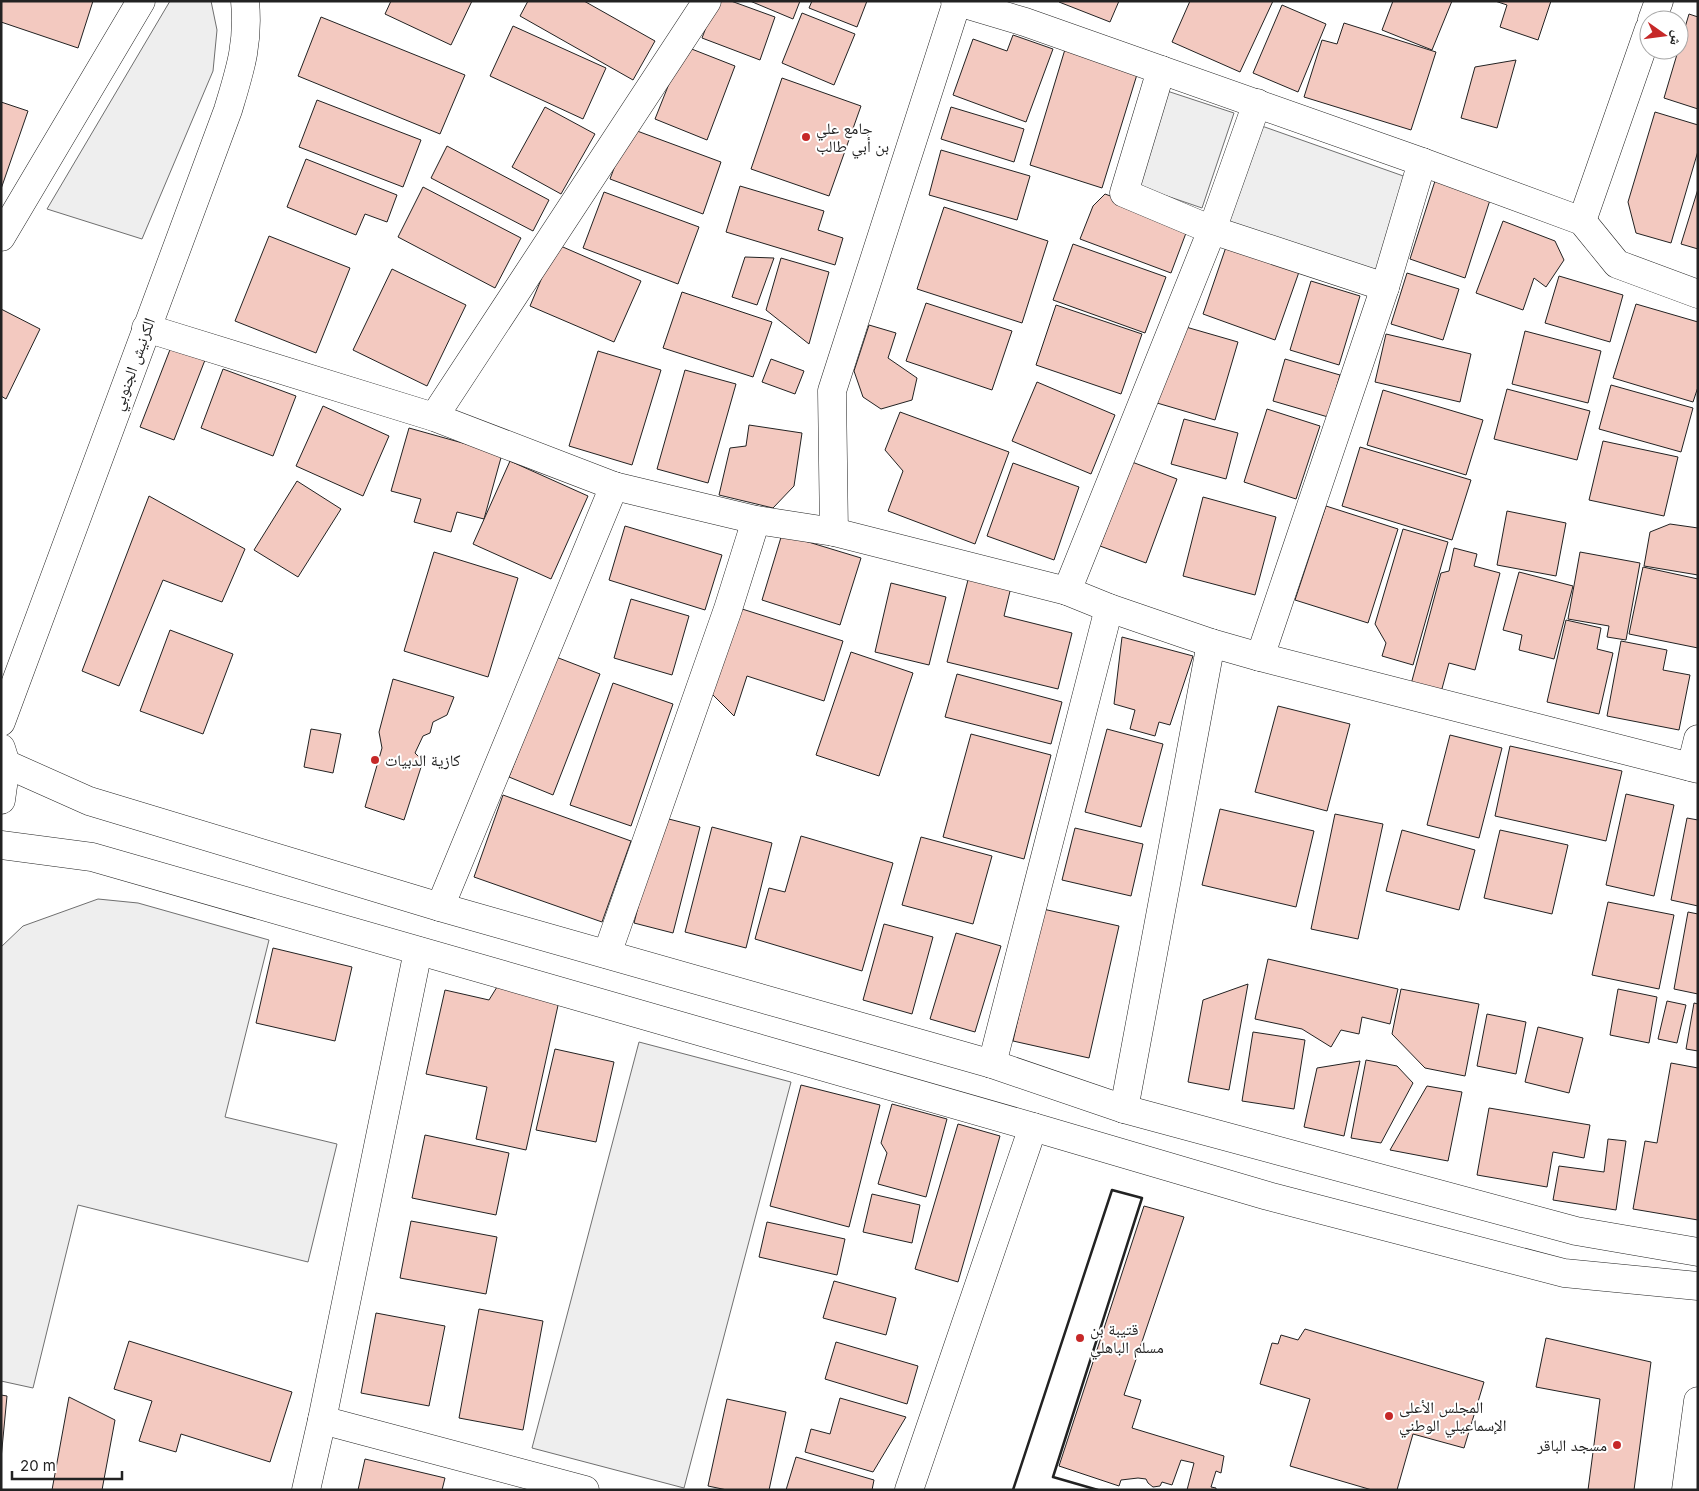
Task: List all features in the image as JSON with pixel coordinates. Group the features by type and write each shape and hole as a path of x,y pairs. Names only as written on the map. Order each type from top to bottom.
{"street":[{"path":"4,229 140,1"},
{"name":"الكرنيش الجنوبي","path":"1,722 228,110 242,64 246,40 245,1"},
{"path":"434,417 707,1"},
{"path":"834,532 832,391 956,2 1025,22 1582,220 1617,264 1698,294"},
{"path":"1582,220 1639,58"},
{"path":"1161,70 1124,193 1212,230 1385,287"},
{"path":"1067,591 1212,230 1257,104"},
{"path":"1260,657 1385,287 1422,162"},
{"path":"146,328 434,417 614,486 756,520 834,532 1067,591 1109,608 1211,643 1260,657 1694,768 1698,739"},
{"path":"440,907 614,486"},
{"path":"607,954 728,609 756,520"},
{"path":"992,1064 1109,608"},
{"path":"1124,1109 1211,643"},
{"path":"1,800 4,756 89,801 440,907 992,1064 1124,1109 1576,1231 1698,1252"},
{"path":"1,845 92,857 1268,1196 1564,1273 1698,1285 1693,1273 1693,1266 1698,1257"},
{"path":"306,1490 418,951"},
{"path":"909,1490 1033,1127"},
{"path":"1686,1490 1698,1401"},
{"path":"322,1420 585,1490"}],"shaded area":[{"path":"170,1 211,1 217,30 213,71 142,239 47,209"},
{"path":"1161,89 1234,113 1202,208 1129,183"},
{"path":"1259,125 1409,178 1376,273 1226,221"},
{"path":"98,899 138,903 269,940 225,1117 337,1144 308,1262 78,1205 33,1388 1,1381 1,947 23,926"},
{"path":"639,1042 791,1082 684,1488 532,1448"}],"building":[{"path":"1,1 93,1 78,48 1,22"},
{"path":"391,1 472,1 451,45 385,14"},
{"path":"528,1 584,1 655,41 633,80 520,16"},
{"path":"716,1 731,1 775,17 760,60 702,38"},
{"path":"750,1 800,1 793,19"},
{"path":"812,1 867,1 857,27 809,8"},
{"path":"1059,1 1119,1 1110,22"},
{"path":"1190,1 1273,1 1240,72 1172,42"},
{"path":"1393,1 1452,1 1432,50 1382,30"},
{"path":"1495,1 1551,1 1538,40 1500,27 1507,5"},
{"path":"1282,5 1326,24 1298,92 1253,73"},
{"path":"802,13 855,34 834,85 782,63"},
{"path":"1689,14 1698,17 1698,109 1664,98 1675,60 1689,60"},
{"path":"321,17 465,75 440,134 298,76"},
{"path":"1344,23 1436,52 1411,130 1304,97 1322,40 1337,44"},
{"path":"513,26 606,68 583,119 490,76"},
{"path":"1013,35 1053,49 1026,122 953,95 973,39 1007,51"},
{"path":"684,46 735,66 707,140 655,119"},
{"path":"1066,46 1139,68 1102,188 1030,165"},
{"path":"1516,60 1497,128 1461,118 1475,67"},
{"name":"جامع علي بن أبي طالب","path":"782,78 861,106 829,196 751,169"},
{"path":"317,100 421,140 403,187 299,147"},
{"path":"1,102 28,111 1,189"},
{"path":"545,107 595,134 561,194 512,167"},
{"path":"951,107 1024,129 1014,162 941,139"},
{"path":"1655,112 1698,125 1698,151 1671,243 1636,233 1628,202"},
{"path":"629,128 721,162 703,214 610,179"},
{"path":"447,146 549,200 533,231 431,178"},
{"path":"941,150 1030,176 1017,220 929,195"},
{"path":"306,159 397,195 387,222 365,214 356,235 287,207"},
{"path":"1435,181 1490,200 1465,278 1410,259"},
{"path":"740,186 824,211 818,230 843,238 835,265 726,232"},
{"path":"423,187 521,238 495,288 398,237"},
{"path":"1698,189 1698,249 1681,244"},
{"path":"604,192 699,227 678,284 583,248"},
{"path":"1105,194 1189,225 1171,273 1080,239 1093,206"},
{"path":"944,207 1048,241 1022,323 917,289"},
{"path":"1503,221 1555,241 1564,260 1546,287 1534,278 1523,310 1476,293"},
{"path":"269,236 350,268 316,353 235,321"},
{"path":"556,244 641,281 614,342 530,306"},
{"path":"1073,244 1166,277 1145,333 1053,300"},
{"path":"1226,247 1299,272 1275,340 1203,314"},
{"path":"745,257 774,258 757,305 732,297"},
{"path":"781,258 829,272 809,344 766,310"},
{"path":"392,269 466,305 427,386 353,350"},
{"path":"1407,273 1459,289 1443,340 1391,324"},
{"path":"1559,276 1623,295 1610,342 1545,323"},
{"path":"1311,281 1360,296 1339,365 1290,350"},
{"path":"682,292 772,322 753,377 663,348"},
{"path":"926,303 1012,331 992,390 906,361"},
{"path":"1636,304 1698,322 1698,387 1693,402 1613,378"},
{"path":"1056,305 1142,334 1121,394 1036,365"},
{"path":"1,309 40,329 6,399 1,396"},
{"path":"869,325 896,333 888,358 917,378 912,400 881,409 863,397 854,371"},
{"path":"1179,325 1238,342 1215,420 1157,403"},
{"path":"1525,331 1601,351 1588,403 1512,384"},
{"path":"1386,334 1471,354 1460,402 1375,382"},
{"path":"171,347 205,360 174,440 140,427"},
{"path":"598,351 661,370 632,465 569,446"},
{"path":"771,359 804,371 795,394 762,382"},
{"path":"1285,359 1340,375 1328,417 1273,401"},
{"path":"223,369 296,396 273,456 201,428"},
{"path":"685,370 736,384 708,483 657,469"},
{"path":"1037,382 1115,415 1091,474 1012,441"},
{"path":"1611,385 1693,408 1681,452 1599,429"},
{"path":"1507,389 1590,411 1577,460 1494,439"},
{"path":"1383,390 1483,420 1466,475 1367,445"},
{"path":"323,406 389,436 363,496 296,466"},
{"path":"1267,409 1320,426 1296,499 1244,482"},
{"path":"900,412 1009,452 975,544 888,511 903,471 885,450"},
{"path":"1184,419 1238,433 1226,479 1171,464"},
{"path":"749,425 802,433 794,486 773,508 719,495 730,448 746,446"},
{"path":"409,428 502,454 484,519 457,512 451,532 414,522 421,499 391,491"},
{"path":"1603,441 1678,457 1664,516 1589,500"},
{"path":"1360,447 1471,480 1452,540 1342,506"},
{"path":"510,461 588,496 551,579 473,544"},
{"path":"1132,462 1177,479 1146,563 1100,546"},
{"path":"1013,463 1079,487 1054,560 987,536"},
{"path":"297,481 341,509 298,577 254,550"},
{"path":"149,496 245,549 222,602 163,580 119,686 82,671"},
{"path":"1203,497 1276,517 1255,595 1183,576"},
{"path":"1326,506 1398,529 1368,623 1295,600"},
{"path":"1507,511 1566,523 1556,576 1497,565"},
{"path":"1670,524 1698,528 1698,575 1644,566 1650,532"},
{"path":"625,526 722,555 705,610 609,580"},
{"path":"1403,529 1448,542 1413,665 1382,656 1386,643 1375,624"},
{"path":"782,534 861,558 840,625 762,600"},
{"path":"1454,548 1477,554 1474,566 1500,573 1475,670 1449,663 1440,696 1410,688 1441,573 1449,571"},
{"path":"434,552 518,578 488,677 404,651"},
{"path":"1580,552 1640,563 1626,640 1607,637 1609,626 1568,619"},
{"path":"1643,567 1698,579 1698,648 1629,634"},
{"path":"1519,572 1573,586 1554,659 1519,650 1522,635 1503,630"},
{"path":"969,576 1011,587 1004,616 1072,633 1058,689 947,662"},
{"path":"891,583 946,597 929,665 875,652"},
{"path":"631,599 689,616 672,675 614,658"},
{"path":"739,608 843,641 824,701 747,676 734,716 711,693"},
{"path":"1566,620 1601,628 1597,649 1613,653 1599,714 1547,702"},
{"path":"170,630 233,654 203,734 140,711"},
{"path":"1122,637 1193,656 1170,725 1159,722 1155,736 1130,729 1135,710 1114,704"},
{"path":"1621,641 1667,650 1663,670 1690,675 1679,730 1607,716"},
{"path":"851,652 913,673 879,776 816,755"},
{"path":"556,657 600,674 553,795 509,777"},
{"path":"957,674 1062,702 1051,744 945,717"},
{"path":"393,679 454,697 447,715 433,722 430,733 423,736 415,753 423,761 404,820 365,807 382,748 379,732"},
{"path":"613,683 673,704 631,826 570,805"},
{"path":"1278,706 1350,724 1327,811 1255,792"},
{"path":"311,729 341,734 333,773 304,767"},
{"path":"1107,729 1163,744 1141,827 1085,812"},
{"path":"971,734 1051,755 1024,859 943,837"},
{"path":"1450,735 1502,748 1479,838 1427,825"},
{"path":"1510,746 1622,771 1606,841 1495,816"},
{"path":"1626,794 1674,805 1654,896 1606,885"},
{"path":"503,795 631,841 602,922 474,877"},
{"path":"1220,809 1314,831 1296,907 1202,885"},
{"path":"1335,814 1383,824 1358,939 1311,929"},
{"path":"661,817 700,827 673,933 634,923"},
{"path":"1687,818 1698,820 1698,906 1671,900"},
{"path":"712,827 772,843 746,948 685,932"},
{"path":"1075,828 1143,844 1131,896 1062,880"},
{"path":"1402,830 1475,850 1459,910 1386,891"},
{"path":"1500,830 1568,845 1552,914 1484,898"},
{"path":"801,836 893,863 862,971 755,939 769,888 785,892"},
{"path":"921,837 992,856 973,924 902,905"},
{"path":"1608,902 1674,915 1659,989 1592,975"},
{"path":"1043,909 1119,926 1089,1058 1013,1041"},
{"path":"1688,912 1698,914 1698,994 1674,989"},
{"path":"884,924 933,937 912,1014 863,1000"},
{"path":"956,933 1001,946 975,1032 930,1019"},
{"path":"273,948 352,967 335,1041 256,1023"},
{"path":"1268,959 1398,989 1390,1024 1362,1017 1359,1034 1341,1030 1331,1047 1302,1029 1255,1019"},
{"path":"1248,984 1229,1090 1188,1082 1203,1000"},
{"path":"497,987 559,1001 526,1150 476,1139 487,1087 426,1074 445,990 489,1000"},
{"path":"1401,989 1479,1004 1465,1076 1425,1068 1392,1034"},
{"path":"1618,989 1657,997 1649,1043 1610,1035"},
{"path":"1667,1001 1686,1005 1677,1043 1658,1039"},
{"path":"1694,1003 1698,1004 1698,1051 1686,1049"},
{"path":"1487,1014 1526,1022 1516,1074 1477,1066"},
{"path":"1538,1027 1583,1038 1569,1093 1525,1082"},
{"path":"1253,1032 1305,1040 1294,1109 1242,1101"},
{"path":"555,1049 614,1062 596,1142 536,1130"},
{"path":"1366,1060 1397,1066 1413,1083 1381,1143 1351,1138"},
{"path":"1360,1061 1344,1136 1304,1127 1317,1068"},
{"path":"1671,1063 1698,1068 1698,1220 1633,1209 1645,1141 1657,1143"},
{"path":"801,1085 880,1105 849,1227 770,1206"},
{"path":"1427,1086 1462,1092 1448,1161 1390,1150"},
{"path":"892,1104 947,1119 926,1197 878,1184 887,1153 881,1143"},
{"path":"1489,1108 1590,1125 1584,1158 1553,1152 1547,1187 1477,1175"},
{"path":"958,1124 1000,1136 958,1282 915,1269"},
{"path":"425,1135 509,1153 496,1215 412,1198"},
{"path":"1608,1139 1626,1141 1616,1210 1553,1200 1559,1166 1604,1172"},
{"path":"872,1194 920,1205 912,1243 863,1232"},
{"path":"1144,1206 1184,1217 1124,1395 1141,1400 1132,1428 1224,1456 1221,1473 1216,1471 1211,1487 1216,1488 1216,1490 1187,1490 1194,1463 1181,1460 1172,1485 1162,1482 1160,1486 1153,1487 1146,1479 1138,1478 1121,1480 1119,1486 1059,1466"},
{"path":"411,1221 497,1237 486,1294 400,1278"},
{"path":"767,1222 845,1239 837,1275 759,1257"},
{"path":"834,1281 896,1298 886,1335 823,1318"},
{"path":"479,1309 543,1321 523,1430 459,1418"},
{"path":"376,1313 445,1326 429,1406 361,1393"},
{"name":"المجلس الأعلى الإسماعيلي الوطني","path":"1305,1329 1484,1382 1464,1448 1413,1434 1397,1490 1372,1490 1290,1466 1310,1399 1260,1384 1272,1343 1278,1344 1281,1335 1298,1340"},
{"name":"مسجد الباقر","path":"1546,1338 1651,1362 1634,1490 1588,1490 1600,1399 1536,1387"},
{"path":"129,1341 292,1392 270,1462 181,1434 176,1452 139,1441 152,1401 114,1389"},
{"path":"836,1342 918,1366 907,1404 825,1379"},
{"path":"1,1395 7,1396 1,1459"},
{"path":"69,1397 115,1420 102,1490 52,1490"},
{"path":"840,1398 906,1417 873,1472 805,1452 811,1429 830,1434"},
{"path":"727,1399 786,1412 769,1490 727,1490 708,1486"},
{"path":"796,1457 874,1480 872,1490 786,1490"},
{"path":"365,1459 445,1478 442,1490 358,1490"}],"wall":[{"path":"1013,1490 1112,1190 1142,1198 1053,1477 1098,1490"}],"place":[{"name":"جامع علي بن أبي طالب","path":"806,137"},
{"name":"كازية الدبيات","path":"375,760"},
{"name":"قتيبة بن مسلم الباهلي","path":"1080,1338"},
{"name":"المجلس الأعلى الإسماعيلي الوطني","path":"1389,1416"},
{"name":"مسجد الباقر","path":"1617,1445"}]}
